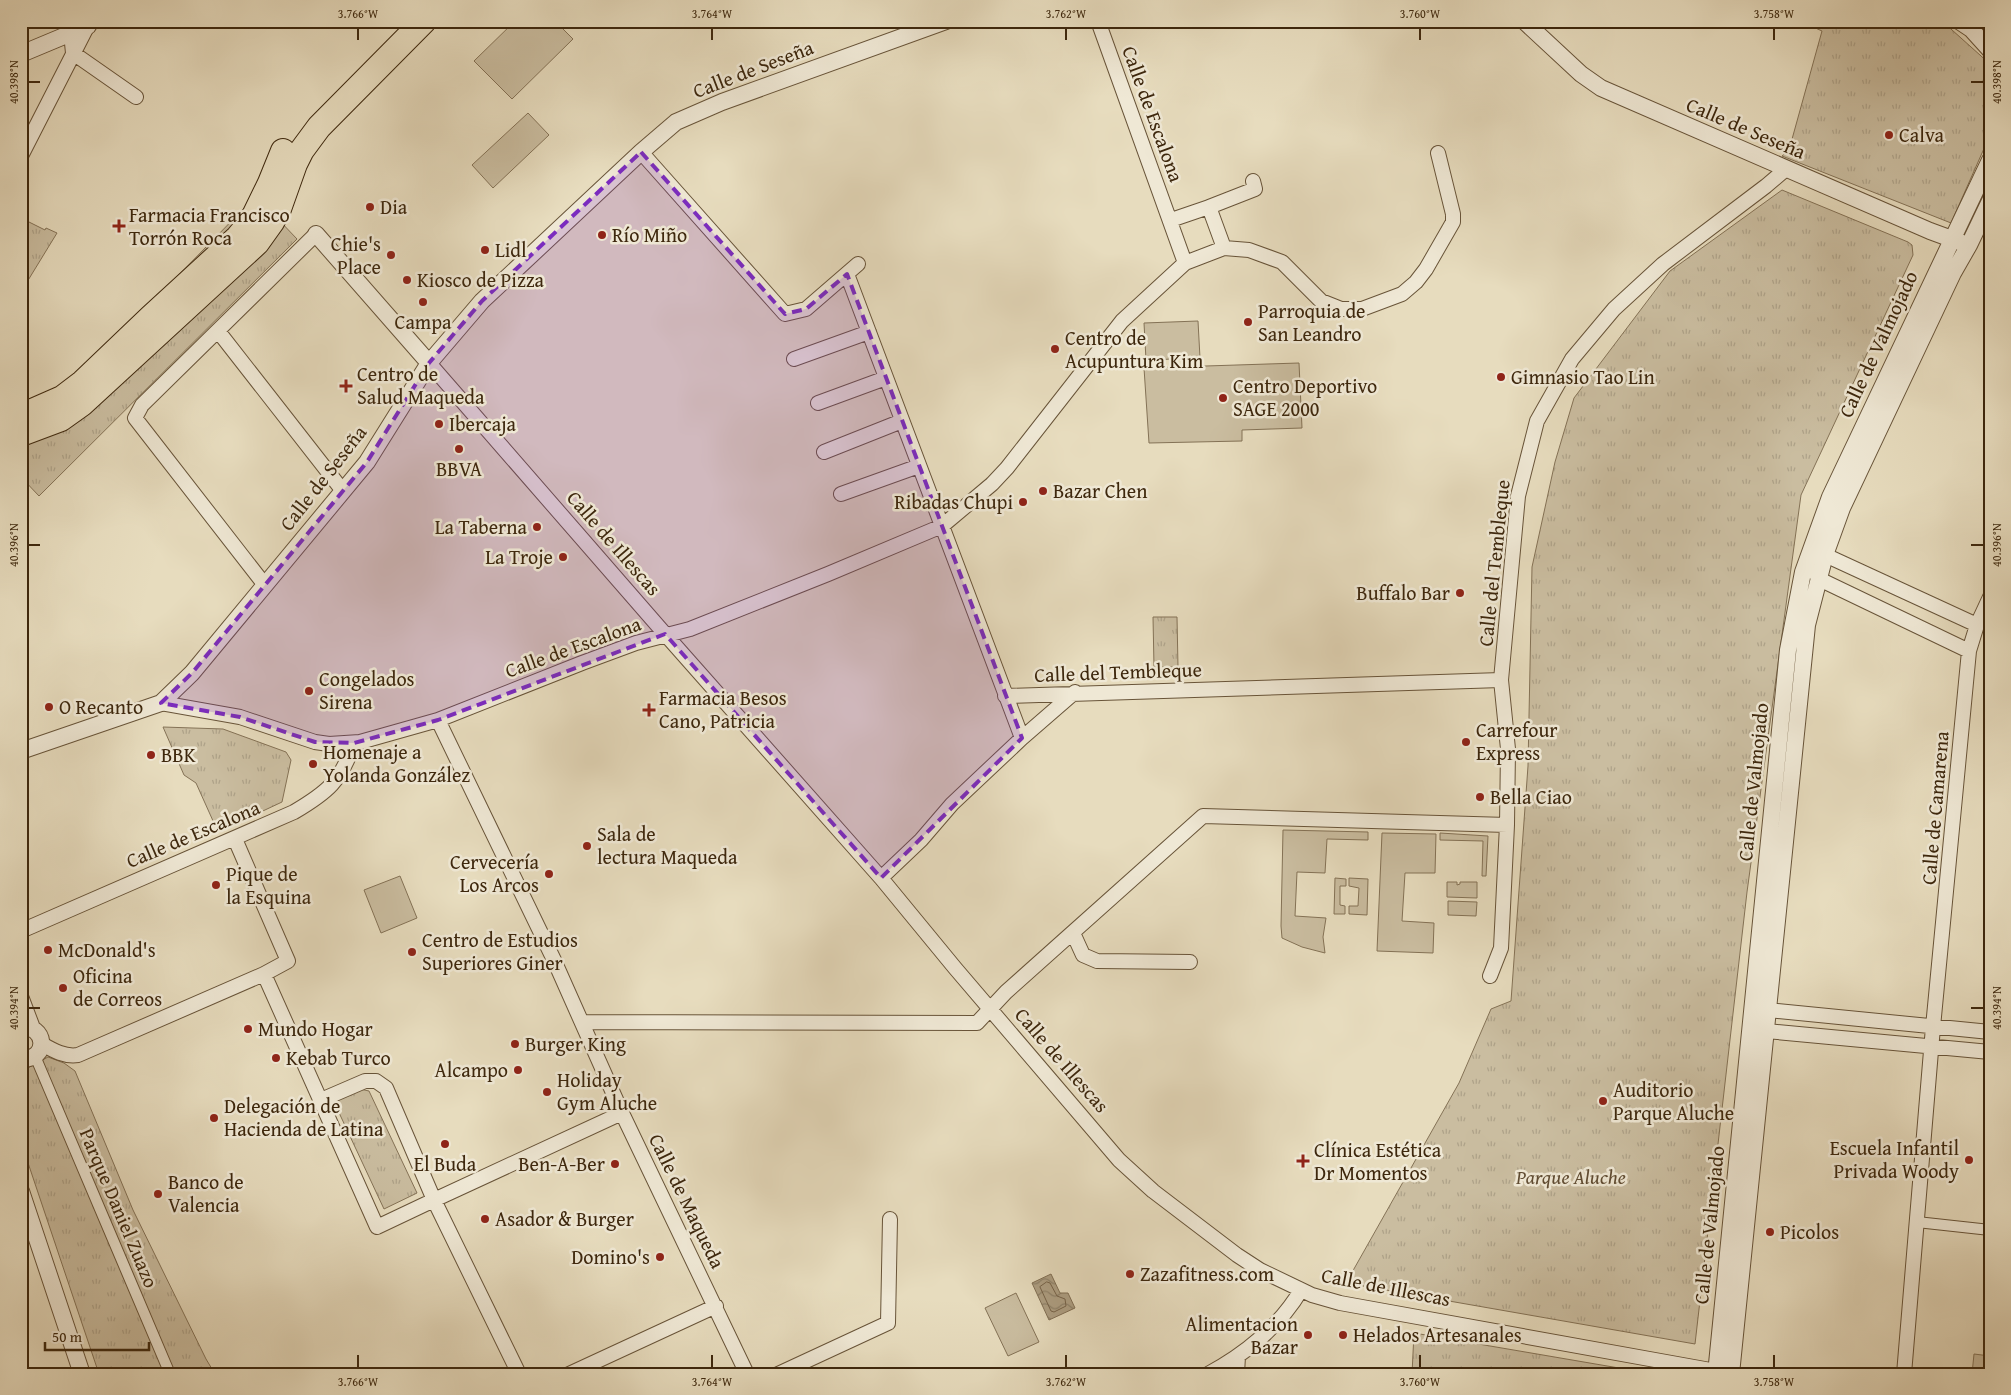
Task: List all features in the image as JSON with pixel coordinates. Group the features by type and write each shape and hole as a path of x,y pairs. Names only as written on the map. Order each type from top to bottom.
{"highway":[{"path":"21,416 62,398 83,382 151,316 238,237 252,220 282,153 292,137 407,21"},
{"path":"21,434 61,419 82,404 257,243 272,222 295,164 314,133 424,21"}],"street":[{"name":"Calle de Seseña","path":"21,751 161,703 192,674 264,584 367,462 429,363 482,301 641,152 676,122 722,102 946,21"},
{"name":"Calle de Escalona","path":"1098,21 1185,263"},
{"name":"Calle de Seseña","path":"1524,21 1582,74 1602,88 1786,169 1969,245"},
{"path":"1959,21 1971,29 1990,50"},
{"path":"21,54 68,27 93,23"},
{"path":"21,156 73,53 93,23"},
{"path":"68,27 73,53 136,97"},
{"path":"641,152 785,314 806,309 858,264"},
{"name":"Calle de Escalona","path":"161,703 240,716 314,742 329,744 354,743 438,720 582,663 665,634 690,628 828,574 942,526 992,484 1007,468 1122,321 1185,263 1224,248 1249,250 1282,262 1300,279 1310,292 1322,301 1341,309 1362,309 1402,294 1416,282 1426,269 1453,222 1453,214 1438,153"},
{"name":"Calle de Valmojado","path":"1724,1373 1766,1031 1807,625 1819,579 1818,552 1830,497 1990,160"},
{"name":"Calle del Tembleque","path":"1490,976 1501,948 1508,825 1508,749 1502,680 1518,496 1537,421 1572,359 1614,309 1663,264 1786,169"},
{"path":"1170,220 1256,189 1253,181"},
{"name":"Calle de Valmojado","path":"1724,1373 1751,1021 1788,650 1796,603 1818,552 1846,499 1952,274 1969,245 1990,201"},
{"path":"1209,207 1224,248"},
{"path":"264,584 135,418 142,405 316,234"},
{"name":"Calle de Illescas","path":"316,234 881,878 990,1010 1119,1160 1153,1192 1237,1255 1263,1272 1301,1290 1340,1303 1724,1373"},
{"path":"847,274 1022,738"},
{"path":"218,331 343,491"},
{"path":"794,359 869,332"},
{"path":"818,403 886,378"},
{"path":"824,452 902,421"},
{"path":"841,494 919,466"},
{"path":"1818,552 1977,625"},
{"path":"1819,579 1969,652"},
{"name":"Calle de Camarena","path":"1932,1047 1969,652 1977,625 1990,597"},
{"name":"Calle del Tembleque","path":"1005,696 1075,692 1502,680"},
{"path":"881,878 921,840 952,804 1022,738 1075,692"},
{"name":"Calle de Maqueda","path":"438,720 582,1022 622,1113 747,1374"},
{"name":"Calle de Escalona","path":"21,931 294,812 316,799 337,780 346,765 354,743"},
{"path":"990,1010 1006,992 1203,816 1508,825"},
{"path":"21,999 27,1028 40,1035 33,1053 54,1051 70,1056 78,1055 264,974 288,961 235,839"},
{"path":"1073,933 1083,955 1097,961 1190,962"},
{"path":"264,974 377,1227 622,1113"},
{"name":"Calle de Illescas","path":"582,1022 977,1023 990,1010"},
{"path":"1751,1021 1768,1010 1990,1032"},
{"path":"1766,1031 1990,1052"},
{"path":"1904,1374 1932,1047"},
{"name":"Parque Daniel Zuazo","path":"33,1053 170,1374"},
{"path":"321,1100 365,1081 376,1081 386,1088 434,1200 519,1374"},
{"path":"22,1199 82,1374"},
{"path":"778,1374 888,1323 890,1219"},
{"path":"1917,1222 1990,1230"},
{"path":"1208,1374 1238,1356 1290,1308 1301,1290"},
{"path":"569,1374 716,1306"},
{"path":"1237,1374 1238,1356"}],"highlighted area":[{"path":"641,152 785,314 806,309 847,274 1022,738 881,878 665,634 438,720 354,743 315,742 240,717 161,703 192,673 367,462 429,363 482,301"}],"green space":[{"path":"515,21 555,21 573,39 512,99 474,61"},
{"path":"1800,21 1942,21 1990,64 1990,135 1951,223 1782,156 1789,150 1822,31"},
{"path":"528,113 549,135 493,188 472,165"},
{"name":"Parque Aluche","path":"1782,190 1908,242 1912,245 1913,255 1801,495 1747,892 1695,1344 1346,1283 1459,1083 1491,1009 1511,1001 1528,766 1532,567 1555,462 1574,398 1670,271"},
{"path":"256,196 297,239 39,496 21,477 21,436"},
{"path":"21,218 45,230 46,228 57,233 27,282 21,277"},
{"path":"1198,321 1200,358 1146,360 1144,323"},
{"name":"Centro Deportivo SAGE 2000","path":"1299,363 1302,428 1242,430 1242,441 1149,443 1144,368"},
{"path":"1153,617 1177,617 1178,667 1154,667"},
{"path":"163,727 223,729 286,752 291,760 282,802 218,832 196,783 184,775"},
{"path":"1283,830 1368,832 1368,840 1327,839 1325,873 1297,872 1295,916 1326,918 1323,937 1325,953 1302,947 1282,938"},
{"path":"1382,833 1436,834 1435,873 1405,873 1402,921 1434,923 1433,953 1377,951"},
{"path":"1440,833 1488,836 1486,876 1482,876 1483,841 1440,840"},
{"path":"400,876 417,918 381,933 364,890"},
{"path":"1335,878 1346,879 1346,886 1340,886 1340,905 1345,906 1345,914 1334,914"},
{"path":"1349,878 1368,879 1367,915 1349,914 1349,906 1358,906 1359,888 1349,886"},
{"path":"1447,882 1457,882 1457,885 1460,882 1477,882 1477,898 1447,897"},
{"path":"1448,901 1477,902 1476,916 1448,915"},
{"path":"48,1057 64,1063 75,1071 133,1210 215,1374 99,1374 21,1142 21,1077 26,1069"},
{"path":"360,1089 369,1091 417,1193 384,1209 334,1102"},
{"path":"1016,1293 1039,1342 1008,1356 985,1308"},
{"path":"1414,1333 1654,1374 1412,1374"},
{"path":"1974,1354 1990,1356 1990,1374 1972,1374"}],"water":[{"path":"1051,1274 1060,1293 1068,1293 1075,1308 1049,1320 1032,1283"}],"place":[{"name":"Calva","path":"1889,135"},
{"name":"Dia","path":"370,207"},
{"name":"Farmacia Francisco Torrón Roca","path":"119,226"},
{"name":"Río Miño","path":"602,235"},
{"name":"Lidl","path":"485,250"},
{"name":"Chie's Place","path":"391,255"},
{"name":"Kiosco de Pizza","path":"407,280"},
{"name":"Campa","path":"423,302"},
{"name":"Parroquia de San Leandro","path":"1248,322"},
{"name":"Centro de Acupuntura Kim","path":"1055,349"},
{"name":"Gimnasio Tao Lin","path":"1501,377"},
{"name":"Centro de Salud Maqueda","path":"346,386"},
{"name":"Centro Deportivo SAGE 2000","path":"1223,398"},
{"name":"Ibercaja","path":"439,424"},
{"name":"BBVA","path":"459,449"},
{"name":"Bazar Chen","path":"1043,491"},
{"name":"Ribadas Chupi","path":"1023,502"},
{"name":"La Taberna","path":"537,527"},
{"name":"La Troje","path":"563,557"},
{"name":"Buffalo Bar","path":"1460,593"},
{"name":"Congelados Sirena","path":"309,691"},
{"name":"O Recanto","path":"49,707"},
{"name":"Farmacia Besos Cano, Patricia","path":"649,710"},
{"name":"Carrefour Express","path":"1466,742"},
{"name":"BBK","path":"151,755"},
{"name":"Homenaje a Yolanda González","path":"313,764"},
{"name":"Bella Ciao","path":"1480,797"},
{"name":"Sala de lectura Maqueda","path":"587,846"},
{"name":"Cervecería Los Arcos","path":"549,874"},
{"name":"Pique de la Esquina","path":"216,885"},
{"name":"McDonald's","path":"48,950"},
{"name":"Centro de Estudios Superiores Giner","path":"412,952"},
{"name":"Oficina de Correos","path":"63,988"},
{"name":"Mundo Hogar","path":"248,1029"},
{"name":"Burger King","path":"515,1044"},
{"name":"Kebab Turco","path":"276,1058"},
{"name":"Alcampo","path":"518,1070"},
{"name":"Holiday Gym Aluche","path":"547,1092"},
{"name":"Auditorio Parque Aluche","path":"1603,1101"},
{"name":"Delegación de Hacienda de Latina","path":"214,1118"},
{"name":"El Buda","path":"445,1144"},
{"name":"Escuela Infantil Privada Woody","path":"1969,1160"},
{"name":"Clínica Estética Dr Momentos","path":"1303,1161"},
{"name":"Ben-A-Ber","path":"615,1164"},
{"name":"Banco de Valencia","path":"158,1194"},
{"name":"Asador & Burger","path":"485,1219"},
{"name":"Picolos","path":"1770,1232"},
{"name":"Domino's","path":"660,1257"},
{"name":"Zazafitness.com","path":"1130,1274"},
{"name":"Alimentacion Bazar","path":"1308,1335"},
{"name":"Helados Artesanales","path":"1343,1335"}]}
